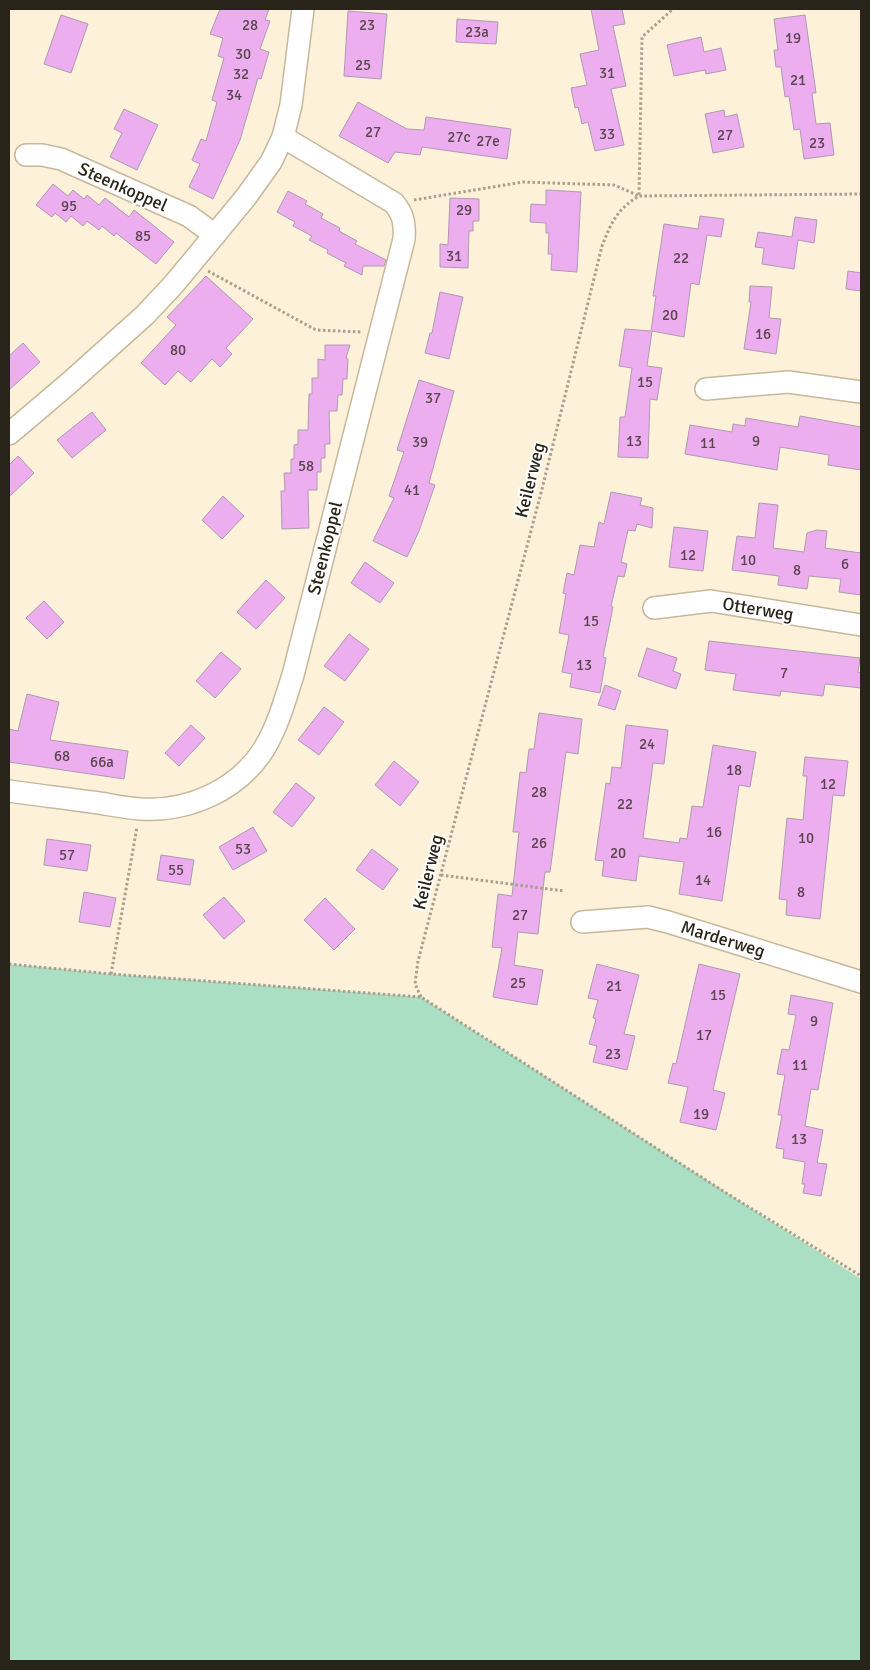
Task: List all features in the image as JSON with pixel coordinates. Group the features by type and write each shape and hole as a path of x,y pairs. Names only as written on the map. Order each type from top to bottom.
{"street":[{"path":"9,434 145,315 246,197 271,162 283,137 291,105 303,9"},
{"path":"283,137 394,203"},
{"name":"Steenkoppel","path":"26,155 42,155 61,159 189,216 215,234"},
{"name":"Steenkoppel","path":"9,791 141,809 176,806 219,792 239,778 265,748 272,734 293,675 404,239 404,219 394,203"},
{"path":"706,389 788,382 861,392"},
{"name":"Otterweg","path":"654,608 711,602 861,626"},
{"name":"Marderweg","path":"582,922 648,918 668,922 861,982"}],"path":[{"path":"639,196 642,37 673,9"},
{"path":"394,203 523,182 614,185 639,196 861,194"},
{"name":"Keilerweg","path":"421,997 415,984 418,960 542,489 602,246 616,216 626,204 639,196"},
{"path":"192,262 316,330 380,333"},
{"path":"111,974 141,809"},
{"path":"441,876 564,891"},
{"path":"9,964 111,974 421,997 715,1186 861,1276"}],"green space":[{"path":"9,964 111,974 421,997 861,1279 861,1661 9,1661"}],"building":[{"path":"220,9 269,9 265,20 270,21 260,49 269,52 261,79 258,78 240,140 213,199 189,187 200,164 192,160 201,139 206,141 217,102 212,100 224,58 218,56 223,38 210,34"},
{"path":"591,9 622,9 625,24 613,26 626,86 611,89 624,145 595,151 588,122 582,124 578,107 575,108 571,88 587,85 580,54 599,50"},
{"path":"348,11 387,14 381,79 344,76"},
{"path":"61,15 88,24 71,73 44,64"},
{"path":"805,15 816,93 812,93 816,124 830,123 834,155 804,159 800,129 794,130 789,96 785,97 781,67 776,67 774,50 778,50 774,19"},
{"path":"457,19 498,22 496,44 456,42"},
{"path":"701,37 704,52 721,48 726,70 706,74 705,70 674,76 667,45"},
{"path":"358,102 407,129 424,130 426,117 511,129 507,159 422,147 420,155 395,152 388,163 339,136"},
{"path":"124,109 158,125 137,170 110,157 122,133 114,129"},
{"path":"724,110 725,117 737,114 744,147 713,153 705,114"},
{"path":"53,184 68,196 73,190 84,199 87,195 99,205 105,198 129,217 134,210 174,242 156,264 116,233 114,236 102,226 99,230 87,221 83,226 71,216 66,222 55,213 52,217 36,205"},
{"path":"546,190 581,192 577,272 551,270 552,254 548,254 549,233 546,233 546,223 530,222 531,204 546,205"},
{"path":"288,191 307,201 305,204 323,214 321,218 340,228 339,231 357,241 355,244 386,260 384,266 363,266 362,275 344,266 346,263 327,253 328,250 309,240 312,236 293,226 295,222 277,212"},
{"path":"450,198 479,199 479,221 473,221 473,231 469,231 468,268 440,267 440,244 448,245"},
{"path":"700,216 724,219 721,237 707,235 699,285 691,283 684,337 652,331 647,366 662,368 657,400 650,399 648,458 618,457 620,417 625,417 632,368 619,366 625,329 651,331 656,296 653,296 664,224 698,229"},
{"path":"795,217 817,220 814,243 798,240 794,269 762,264 764,248 755,247 758,232 792,237"},
{"path":"848,271 861,273 861,291 846,289"},
{"path":"206,276 253,319 226,348 232,354 220,367 212,359 191,382 178,371 165,385 141,363 176,325 167,317"},
{"path":"750,286 772,287 769,318 781,319 776,354 744,349 751,302 749,302"},
{"path":"440,292 463,297 449,359 425,353 430,333 432,333"},
{"path":"23,343 40,362 9,390 9,356"},
{"path":"325,345 350,345 346,358 348,359 347,379 343,379 342,395 338,395 337,411 329,411 330,444 325,444 325,458 321,458 321,472 317,472 317,490 308,490 309,528 282,529 281,491 285,491 284,473 291,473 294,445 298,444 298,430 308,430 309,394 312,394 312,378 318,378 318,359 325,360"},
{"path":"419,380 454,391 429,483 435,485 419,531 407,557 373,541 394,498 389,496 404,452 397,450"},
{"path":"92,412 106,430 72,458 57,440"},
{"path":"800,416 861,427 861,470 828,465 829,455 780,447 777,470 685,454 690,425 732,432 733,424 745,426 746,418 798,427"},
{"path":"18,456 34,473 9,497 9,465"},
{"path":"611,492 642,498 640,505 653,508 652,528 637,524 635,531 628,530 621,562 627,564 624,577 618,576 611,606 613,607 603,657 606,658 600,693 570,687 572,674 562,672 569,635 559,633 566,594 563,593 567,573 574,575 580,545 594,547 599,522 604,524"},
{"path":"223,496 244,516 222,539 202,520"},
{"path":"759,503 778,505 773,548 804,552 807,533 817,530 827,531 825,548 861,553 861,595 839,592 841,579 809,576 807,589 778,585 779,576 732,570 737,536 755,538"},
{"path":"674,527 708,531 703,571 669,567"},
{"path":"365,562 394,583 380,603 351,583"},
{"path":"266,580 285,598 256,629 237,612"},
{"path":"44,601 64,622 47,639 26,618"},
{"path":"349,634 369,649 345,681 324,666"},
{"path":"709,641 860,658 858,672 861,673 861,688 825,684 823,696 781,691 780,696 733,690 736,674 705,670"},
{"path":"647,648 677,658 673,671 681,674 676,689 638,676"},
{"path":"221,652 241,669 215,698 196,681"},
{"path":"605,685 621,691 615,710 598,705"},
{"path":"27,694 59,702 50,740 128,751 124,779 9,762 9,729 18,731"},
{"path":"324,707 344,722 319,755 298,740"},
{"path":"539,713 582,719 578,754 566,752 550,872 545,872 538,934 518,932 514,965 543,970 537,1005 493,997 502,948 492,947 498,894 512,896 519,832 513,832 520,772 526,773 529,749 534,749"},
{"path":"191,725 205,738 179,766 165,753"},
{"path":"626,725 668,730 664,764 653,763 643,838 679,843 680,838 687,839 692,806 703,807 713,745 756,752 750,787 739,785 722,901 679,894 684,862 639,856 636,881 602,876 604,861 595,860 606,783 610,784 612,767 621,768"},
{"path":"805,757 848,761 844,796 833,795 820,919 786,915 787,900 779,899 787,818 803,820 807,776 803,776"},
{"path":"394,761 419,782 400,806 375,785"},
{"path":"296,783 315,798 292,827 273,812"},
{"path":"253,827 267,851 233,870 219,847"},
{"path":"47,839 91,845 87,871 44,865"},
{"path":"372,849 398,869 383,890 356,870"},
{"path":"161,855 194,860 190,885 157,880"},
{"path":"84,892 116,898 110,927 79,922"},
{"path":"224,897 245,921 224,939 203,915"},
{"path":"325,898 355,929 334,950 304,920"},
{"path":"597,964 639,975 624,1034 635,1036 627,1070 593,1062 597,1046 589,1044 596,1019 593,1018 598,1000 588,998"},
{"path":"699,964 740,974 713,1090 725,1093 716,1130 680,1122 688,1087 668,1083 673,1063 676,1064"},
{"path":"791,995 833,1003 818,1090 811,1089 805,1126 823,1130 817,1163 827,1164 821,1196 803,1193 805,1184 802,1184 805,1162 783,1158 784,1149 776,1148 782,1115 778,1115 785,1075 777,1074 782,1049 789,1050 796,1015 788,1014"}]}
